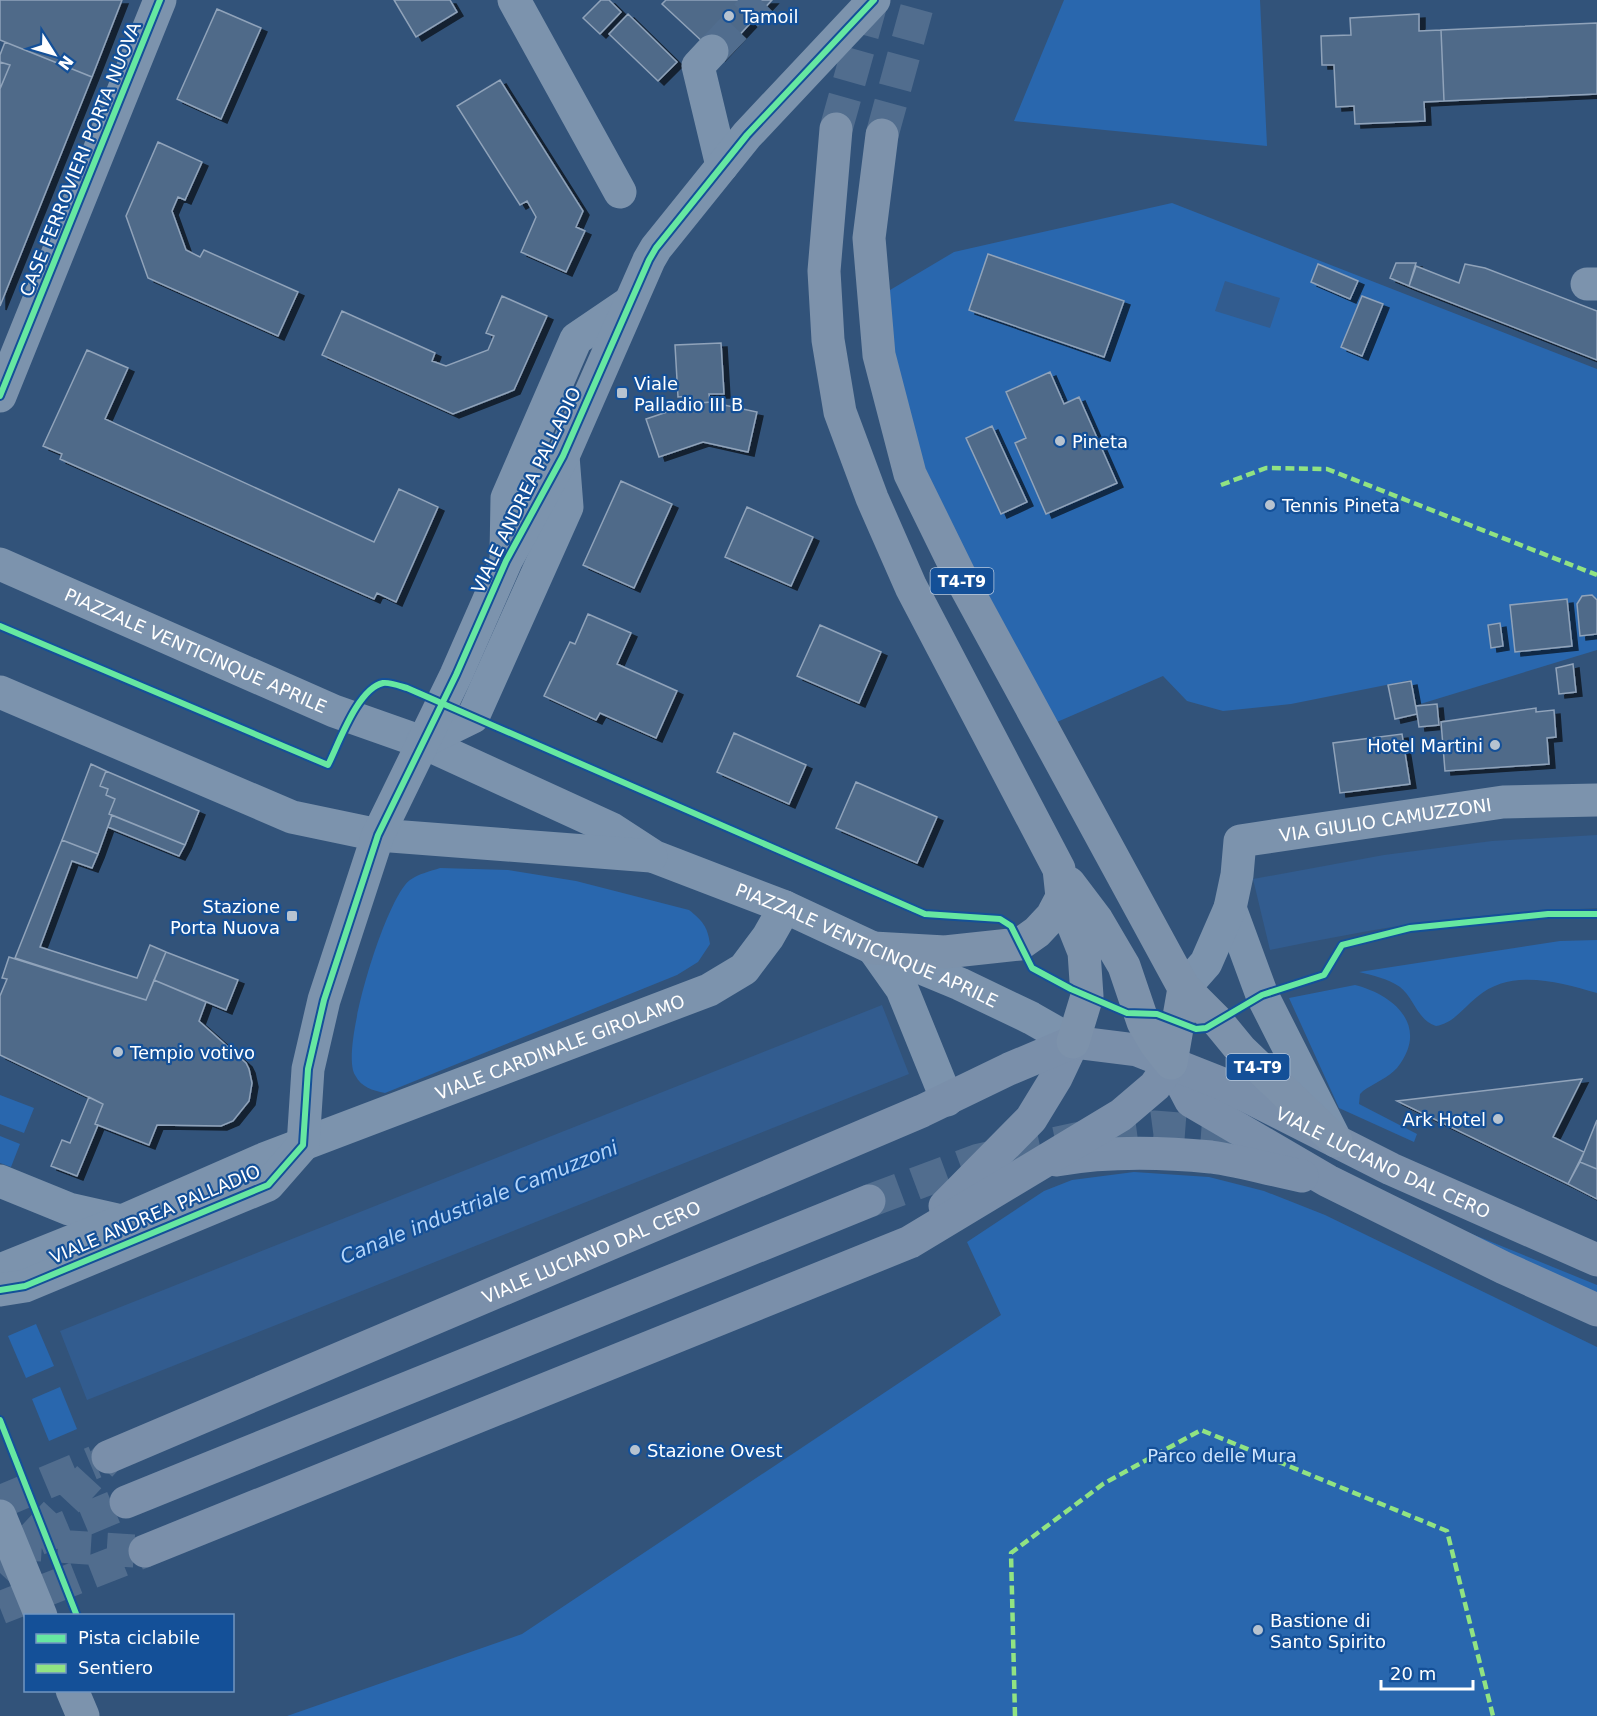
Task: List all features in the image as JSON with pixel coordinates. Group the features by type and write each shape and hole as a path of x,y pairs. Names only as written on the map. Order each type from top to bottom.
{"highway":[{"name":"T4-T9","path":"836,129 824,271 828,340 840,412 872,498 911,587 1060,883 1084,952 1086,972 1087,996 1073,1042"},
{"name":"T4-T9","path":"882,135 869,238 879,355 910,474 963,582 1184,988 1218,1022 1241,1050 1336,1142"},
{"name":"T4-T9","path":"1060,883 1097,920 1124,966 1143,1022 1171,1063"},
{"path":"873,948 945,952 1020,944 1037,932 1052,916 1060,883"},
{"path":"1171,1063 1184,988"}],"main road":[{"name":"VIALE LUCIANO DAL CERO","path":"910,1242 1030,1119 1056,1078 1073,1042"},
{"name":"VIALE LUCIANO DAL CERO","path":"108,1457 947,1100 1010,1069 1073,1042 1137,1050 1222,1084 1391,1168 1597,1260"},
{"name":"VIALE LUCIANO DAL CERO","path":"145,1551 910,1242 1121,1115 1155,1086 1171,1063"},
{"name":"VIALE LUCIANO DAL CERO","path":"1171,1063 1191,1101 1328,1181 1494,1263 1597,1310"},
{"name":"VIALE LUCIANO DAL CERO","path":"1042,1162 1092,1154 1213,1158 1328,1181"},
{"path":"126,1502 870,1201"}],"street":[{"name":"CASE FERROVIERI PORTA NUOVA","path":"0,396 160,0"},
{"path":"514,0 620,192"},
{"name":"VIALE ANDREA PALLADIO","path":"0,1290 25,1286 268,1185 303,1145 308,1069 324,1000 378,834 456,675 506,561 563,456 629,303 656,249 747,135 862,2"},
{"path":"712,51 698,66 722,166"},
{"name":"VIALE ANDREA PALLADIO","path":"506,561 507,498 576,339 629,303"},
{"name":"VIALE ANDREA PALLADIO","path":"422,742 473,717 567,507 563,456"},
{"name":"PIAZZALE VENTICINQUE APRILE","path":"0,564 334,711 422,742 612,829 655,857 785,907 873,948 960,984 1031,1018 1073,1042"},
{"name":"PIAZZALE VENTICINQUE APRILE","path":"0,692 292,817 378,834 655,857"},
{"name":"VIA GIULIO CAMUZZONI","path":"1184,988 1206,963 1230,908 1237,875 1240,841 1503,802 1597,800"},
{"name":"VIALE CARDINALE GIROLAMO","path":"303,1145 709,990 744,969 768,937 785,907"},
{"path":"1230,908 1262,995 1336,1142"},
{"path":"873,948 902,989 947,1100"},
{"name":"VIALE ANDREA PALLADIO","path":"0,1269 122,1221 264,1159 303,1145"},
{"path":"0,1181 69,1209 122,1221"},
{"path":"0,1516 40,1614"},
{"path":"73,1692 83,1716"}],"green space":[{"path":"1064,0 1260,0 1267,146 1014,121"},
{"name":"Tennis Pineta","path":"1172,203 1597,369 1597,650 1417,705 1411,680 1291,704 1223,711 1187,701 1163,676 1057,722 968,557 917,452 891,338 885,293 954,252"},
{"path":"440,868 508,870 576,881 689,910 704,924 710,944 698,962 677,975 385,1093 376,1091 364,1086 358,1079 352,1060 353,1036 367,974 389,914 400,892 413,878"},
{"path":"1597,940 1597,993 1535,980 1505,983 1490,988 1448,1022 1436,1026 1420,1014 1405,992 1396,984 1359,972 1560,941"},
{"path":"1355,985 1383,996 1395,1005 1409,1026 1410,1039 1406,1053 1397,1068 1363,1091 1360,1094 1359,1104 1417,1134 1414,1142 1339,1108 1289,998"},
{"path":"0,1095 34,1108 24,1133 0,1124"},
{"path":"0,1136 20,1144 11,1167 0,1163"},
{"name":"Parco delle Mura","path":"1134,1172 1209,1177 1264,1191 1325,1215 1597,1347 1597,1716 287,1716 522,1634 1001,1315 967,1242 1044,1191 1072,1180"},
{"path":"1371,1193 1597,1285 1597,1299"},
{"path":"36,1324 54,1366 26,1378 8,1336"},
{"path":"60,1387 77,1429 49,1441 32,1399"}],"water":[{"path":"1225,281 1280,298 1270,328 1215,311"},
{"path":"1597,835 1597,908 1419,923 1270,950 1253,879 1384,855 1492,841"},
{"name":"Canale industriale Camuzzoni","path":"882,1005 909,1074 87,1400 60,1331"}],"building":[{"path":"0,0 122,0 92,77 0,40"},
{"path":"394,0 450,0 457,12 416,37"},
{"path":"601,0 609,0 621,12 600,34 583,18"},
{"path":"666,0 772,0 719,57 662,4"},
{"path":"217,9 261,28 221,119 177,99"},
{"path":"628,14 677,62 658,81 609,34"},
{"path":"1419,14 1419,31 1441,30 1444,101 1424,102 1425,121 1355,124 1354,106 1336,107 1334,65 1322,65 1321,36 1351,35 1350,18"},
{"path":"1597,23 1597,94 1444,101 1441,30"},
{"path":"5,42 92,77 0,306 0,89 10,65 0,62"},
{"path":"0,62 10,65 0,89"},
{"path":"500,80 583,211 576,227 585,231 566,272 521,252 536,217 527,201 520,205 457,106"},
{"path":"158,142 202,162 185,200 178,197 172,211 186,250 200,257 204,250 298,292 278,336 148,278 126,216"},
{"path":"988,254 1124,301 1104,357 969,310"},
{"path":"1396,263 1416,263 1409,286 1390,278"},
{"path":"1318,264 1358,281 1350,299 1311,282"},
{"path":"1465,264 1485,268 1597,311 1597,360 1409,286 1416,266 1459,283"},
{"path":"502,296 547,316 514,390 453,414 322,355 342,311 435,353 432,361 446,366 488,350 494,336 486,333"},
{"path":"1362,296 1383,304 1362,356 1341,347"},
{"path":"721,343 724,394 709,394 710,402 691,404 690,396 678,397 675,345"},
{"path":"87,350 128,368 105,419 374,542 399,489 438,507 396,602 377,593 374,599 60,459 62,454 43,446"},
{"name":"Pineta","path":"1050,372 1064,404 1079,397 1117,483 1046,514 1015,443 1026,438 1006,392"},
{"path":"710,402 757,412 748,452 703,442 659,457 646,419 691,404"},
{"path":"992,426 1027,502 1001,514 966,438"},
{"path":"621,481 672,504 634,588 583,565"},
{"path":"747,507 813,537 791,586 725,557"},
{"path":"1592,595 1597,600 1597,634 1580,636 1577,604 1582,596"},
{"path":"1567,599 1572,646 1515,652 1510,605"},
{"path":"588,614 631,633 617,664 677,691 656,738 600,713 596,720 544,696 570,642 575,644"},
{"path":"1500,623 1503,646 1491,648 1488,625"},
{"path":"820,625 881,652 859,703 797,676"},
{"path":"1573,664 1576,692 1559,694 1556,668"},
{"path":"1411,681 1417,714 1395,719 1388,685"},
{"path":"1437,704 1439,725 1419,727 1416,706"},
{"name":"Hotel Martini","path":"1536,708 1536,712 1554,710 1556,737 1547,738 1549,764 1445,771 1441,722"},
{"path":"734,733 806,765 789,804 717,772"},
{"path":"1402,734 1410,784 1340,793 1333,743"},
{"path":"91,764 106,771 100,786 108,789 106,795 115,799 109,814 112,815 98,854 62,840"},
{"path":"106,771 199,811 185,845 109,814 115,799 106,795 108,789 100,786"},
{"path":"856,782 937,817 917,863 836,828"},
{"path":"112,815 185,845 179,856 108,827"},
{"path":"62,840 98,854 92,868 72,861 40,947 137,978 150,945 166,952 146,1000 15,958"},
{"path":"166,952 238,980 226,1010 154,980"},
{"name":"Tempio votivo","path":"9,957 146,1000 154,980 206,1002 199,1021 246,1063 252,1083 249,1101 233,1121 221,1126 157,1125 149,1145 95,1124 103,1104 0,1055 0,996 7,979 2,978"},
{"name":"Ark Hotel","path":"1582,1079 1553,1137 1584,1152 1568,1184 1397,1101"},
{"path":"89,1097 103,1104 95,1124 98,1125 77,1176 51,1166 62,1140 70,1143"},
{"path":"1597,1120 1597,1169 1580,1162"},
{"path":"1580,1162 1597,1169 1597,1199 1568,1184"}],"tunnel":[{"path":"712,51 761,0"},
{"path":"836,129 872,0"},
{"path":"882,135 919,0"},
{"path":"869,1201 979,1160 1094,1135 1154,1127 1220,1132 1253,1141"},
{"path":"0,1573 108,1457"},
{"path":"0,1502 95,1462"},
{"path":"38,1539 126,1502"},
{"path":"9,1543 134,1551"},
{"path":"0,1608 145,1551"}],"marked path":[{"path":"1221,485 1266,468 1327,469 1597,575"},
{"path":"1015,1716 1011,1553 1103,1484 1201,1430 1447,1531 1493,1716"}],"cycle path":[{"path":"0,396 160,0"},
{"path":"0,1290 25,1286 268,1185 303,1145 308,1069 324,1000 378,835 456,675 506,561 563,456 649,260 656,248 747,135 874,0"},
{"path":"0,626 328,765 350,718 365,695 383,683 407,688 925,914 1000,919 1011,926 1032,968 1071,989 1127,1013 1157,1014 1196,1029 1206,1028 1262,995 1324,975 1342,945 1410,928 1548,914 1597,914"},
{"path":"0,1420 76,1614"}],"place":[{"name":"Tamoil","path":"729,16"},
{"name":"Viale Palladio III B","path":"622,393"},
{"name":"Pineta","path":"1060,441"},
{"name":"Tennis Pineta","path":"1270,505"},
{"name":"Hotel Martini","path":"1495,745"},
{"name":"Stazione Porta Nuova","path":"292,916"},
{"name":"Tempio votivo","path":"118,1052"},
{"name":"Ark Hotel","path":"1498,1119"},
{"name":"Stazione Ovest","path":"635,1450"},
{"name":"Bastione di Santo Spirito","path":"1258,1630"}]}
